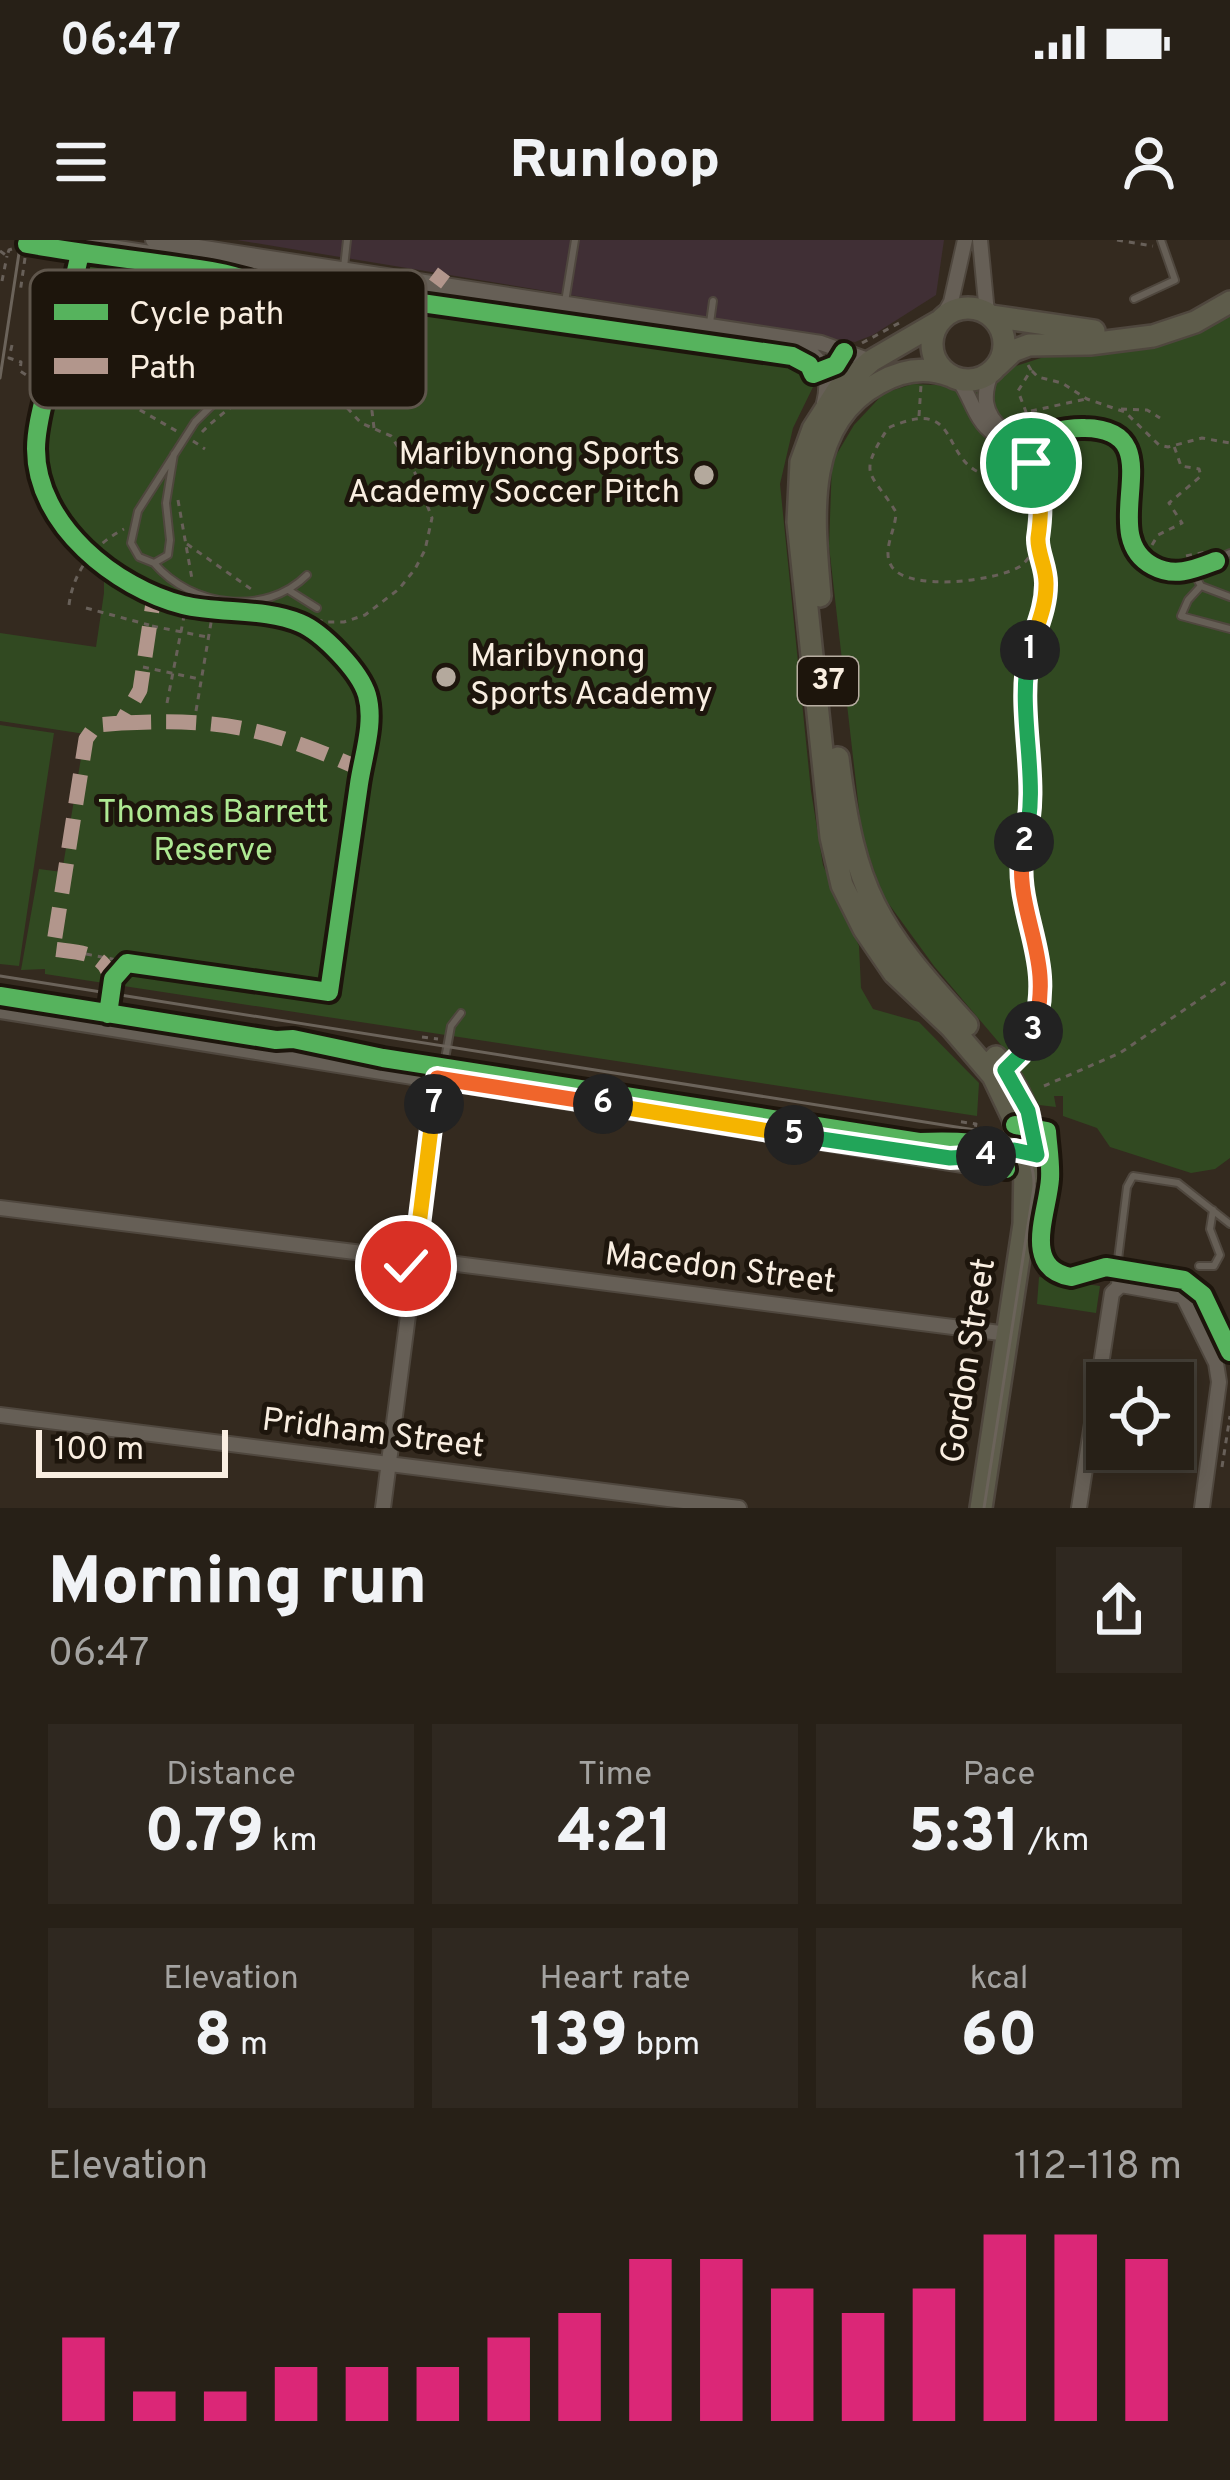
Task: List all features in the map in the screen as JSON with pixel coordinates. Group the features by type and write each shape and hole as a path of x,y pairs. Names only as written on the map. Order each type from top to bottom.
{"main road":[{"name":"37","path":"940,320 958,308 1118,332 1153,328 1226,303"},
{"name":"37","path":"954,378 973,380 1020,347 1153,336 1195,322 1226,303"},
{"path":"989,314 1004,340 994,368"},
{"name":"Gordon Street","path":"940,320 871,361 838,391 823,411 800,462 796,500 830,837 852,907 894,973 951,1027 993,1076 1031,1158"},
{"path":"940,320 933,332 932,352 954,378"},
{"name":"Gordon Street","path":"954,378 910,371 885,379 860,395 826,445 814,496 823,634 847,826 867,895 898,946 1005,1070 1028,1111 1031,1158 1024,1224 980,1508"},
{"path":"894,973 898,946"}],"street":[{"path":"66,240 237,270"},
{"path":"153,240 256,270"},
{"path":"940,320 954,291 964,240"},
{"path":"980,240 989,314"},
{"path":"426,277 617,314 821,344 871,361"},
{"path":"426,297 556,314 617,314"},
{"path":"786,339 821,363 828,381 823,411"},
{"path":"994,368 985,398 988,415 1010,434 1031,436"},
{"path":"954,378 989,430 1006,439 1083,428 1117,437 1134,473 1127,525 1131,547 1159,569 1192,570"},
{"path":"0,1009 441,1064 1031,1158"},
{"path":"383,1508 441,1064"},
{"path":"952,1145 997,1168 1031,1158"},
{"name":"Macedon Street","path":"0,1208 1008,1334"},
{"path":"1078,1508 1115,1288 1130,1286 1183,1296 1216,1363 1219,1382 1202,1508"},
{"name":"Pridham Street","path":"0,1415 739,1508"}],"lane":[{"path":"343,270 347,240"},
{"path":"565,304 575,240"},
{"path":"1134,299 1173,284 1176,265 1161,240"},
{"path":"709,327 713,301"},
{"path":"208,408 131,526 134,550 154,563 182,600 223,600 262,608 307,574"},
{"path":"154,563 168,555 170,548 166,518 174,454"},
{"path":"1230,553 1192,570 1201,586 1230,597"},
{"path":"1201,586 1180,616 1230,629"},
{"path":"290,591 317,608"},
{"path":"441,1064 451,1026 461,1013"},
{"path":"1115,1288 1127,1187 1133,1176 1178,1183 1230,1224"},
{"path":"1213,1210 1210,1227 1220,1252 1214,1266 1219,1276"},
{"path":"1199,1266 1214,1266"}],"path":[{"path":"1118,240 1153,244 1157,260"},
{"path":"2,281 9,250 36,245 20,292"},
{"path":"0,250 8,256"},
{"path":"144,264 194,268"},
{"path":"167,270 168,266"},
{"path":"11,345 10,358 21,362 20,371 30,377"},
{"path":"1030,370 1087,399 1120,409 1147,410 1160,418"},
{"path":"1031,463 1014,477 981,477 966,466 943,426 930,417 919,416 888,428 868,466 870,478 896,512 887,555 893,569 906,578 956,581 1019,567 1037,540 1043,518 1040,485 1031,463 1029,412 1087,399"},
{"path":"138,408 205,449"},
{"path":"189,439 228,408"},
{"path":"187,544 262,608 298,619 334,622 365,615 399,589 425,550 431,509 391,436 361,423 347,408"},
{"path":"373,408 374,428"},
{"path":"1120,409 1159,445 1202,438 1230,443"},
{"path":"1156,551 1152,543 1158,535 1182,523 1169,503 1201,476 1199,469 1181,466 1174,446"},
{"path":"166,703 181,631 187,544 176,493"},
{"path":"69,605 75,577 92,554 131,526"},
{"path":"76,539 109,567"},
{"path":"1005,1070 1026,1047 1042,995 1042,964 1022,896 1021,864 1030,806 1026,669 1047,582 1037,540"},
{"path":"1172,558 1210,550 1216,561"},
{"path":"182,600 235,613"},
{"path":"86,608 208,637"},
{"path":"196,711 213,610"},
{"path":"298,619 330,647"},
{"path":"143,667 201,680"},
{"path":"86,953 139,963"},
{"path":"112,979 122,966 139,963"},
{"path":"1044,1086 1120,1053 1230,979"},
{"path":"0,994 21,991"},
{"path":"0,994 38,1003"},
{"path":"411,1058 441,1064 441,1040 422,1036"},
{"path":"1026,1047 1044,1086 1046,1108"},
{"path":"952,1145 976,1124 955,1121"},
{"path":"952,1145 993,1146 998,1154"},
{"path":"1220,1482 1230,1416"}],"shaded area":[{"path":"237,240 944,240 936,295 855,342"}],"green space":[{"name":"Maribynong Sports Academy","path":"77,256 170,270 74,270"},
{"name":"Maribynong Sports Academy","path":"426,309 604,329 804,363 813,387 793,428 780,484 811,791 823,865 859,946 861,988 873,1009 919,1022 979,1083 977,1116 45,974 45,969 21,970 39,869 62,872 85,734 0,721 0,633 96,647 104,593 104,554 63,511 51,488 45,465 45,408 426,408"},
{"path":"1230,312 1230,1158 1215,1169 1191,1173 1110,1147 1097,1128 1063,1116 1063,1096 1054,1096 1056,1107 1039,1105 1018,1065 934,966 883,896 862,836 829,546 832,462 854,425 884,393 913,384 980,387 1010,368 1047,356 1151,346 1214,323"},
{"path":"0,725 54,733 19,966 0,964"},
{"path":"1039,1277 1100,1286 1096,1313 1037,1304"}],"tram line":[{"path":"0,378 21,240"},
{"path":"0,976 969,1129 1006,1139 1029,1161 1034,1187 984,1508"}],"marked path":[{"path":"435,284 444,272"},
{"path":"111,987 100,961 53,949 86,739 96,725 121,723 140,690 154,596"},
{"path":"121,723 189,722 244,729 361,769"}],"cycle path":[{"path":"27,244 204,270"},
{"path":"76,270 80,253"},
{"path":"426,304 792,356 809,365 813,374 836,365 844,352"},
{"path":"42,408 36,449 40,477 50,503 84,549 157,597 197,608 272,615 309,628 357,675 367,695 370,717 329,992 127,963 113,979 108,1014"},
{"path":"1030,436 1078,428 1112,433 1126,446 1131,464 1130,531 1136,551 1153,566 1169,571 1216,561"},
{"path":"0,996 919,1142 985,1144 994,1146 1006,1169"},
{"path":"1015,1125 1047,1131 1050,1179 1041,1237 1046,1263 1071,1277 1106,1267 1184,1280 1203,1295 1230,1352"}],"place":[{"name":"Maribynong Sports Academy Soccer Pitch","path":"704,475"},
{"name":"Maribynong Sports Academy","path":"446,677"}],"route":[{"path":"406,1266 405,1254 416,1249 437,1078 950,1158 1014,1150 1037,1155 1028,1111 1005,1070 1031,1039 1042,995 1042,964 1022,896 1021,864 1030,806 1026,669 1047,582 1037,540 1043,518 1040,485 1031,463"}],"park label":[{"name":"Thomas Barrett Reserve","path":"213,833"}]}
